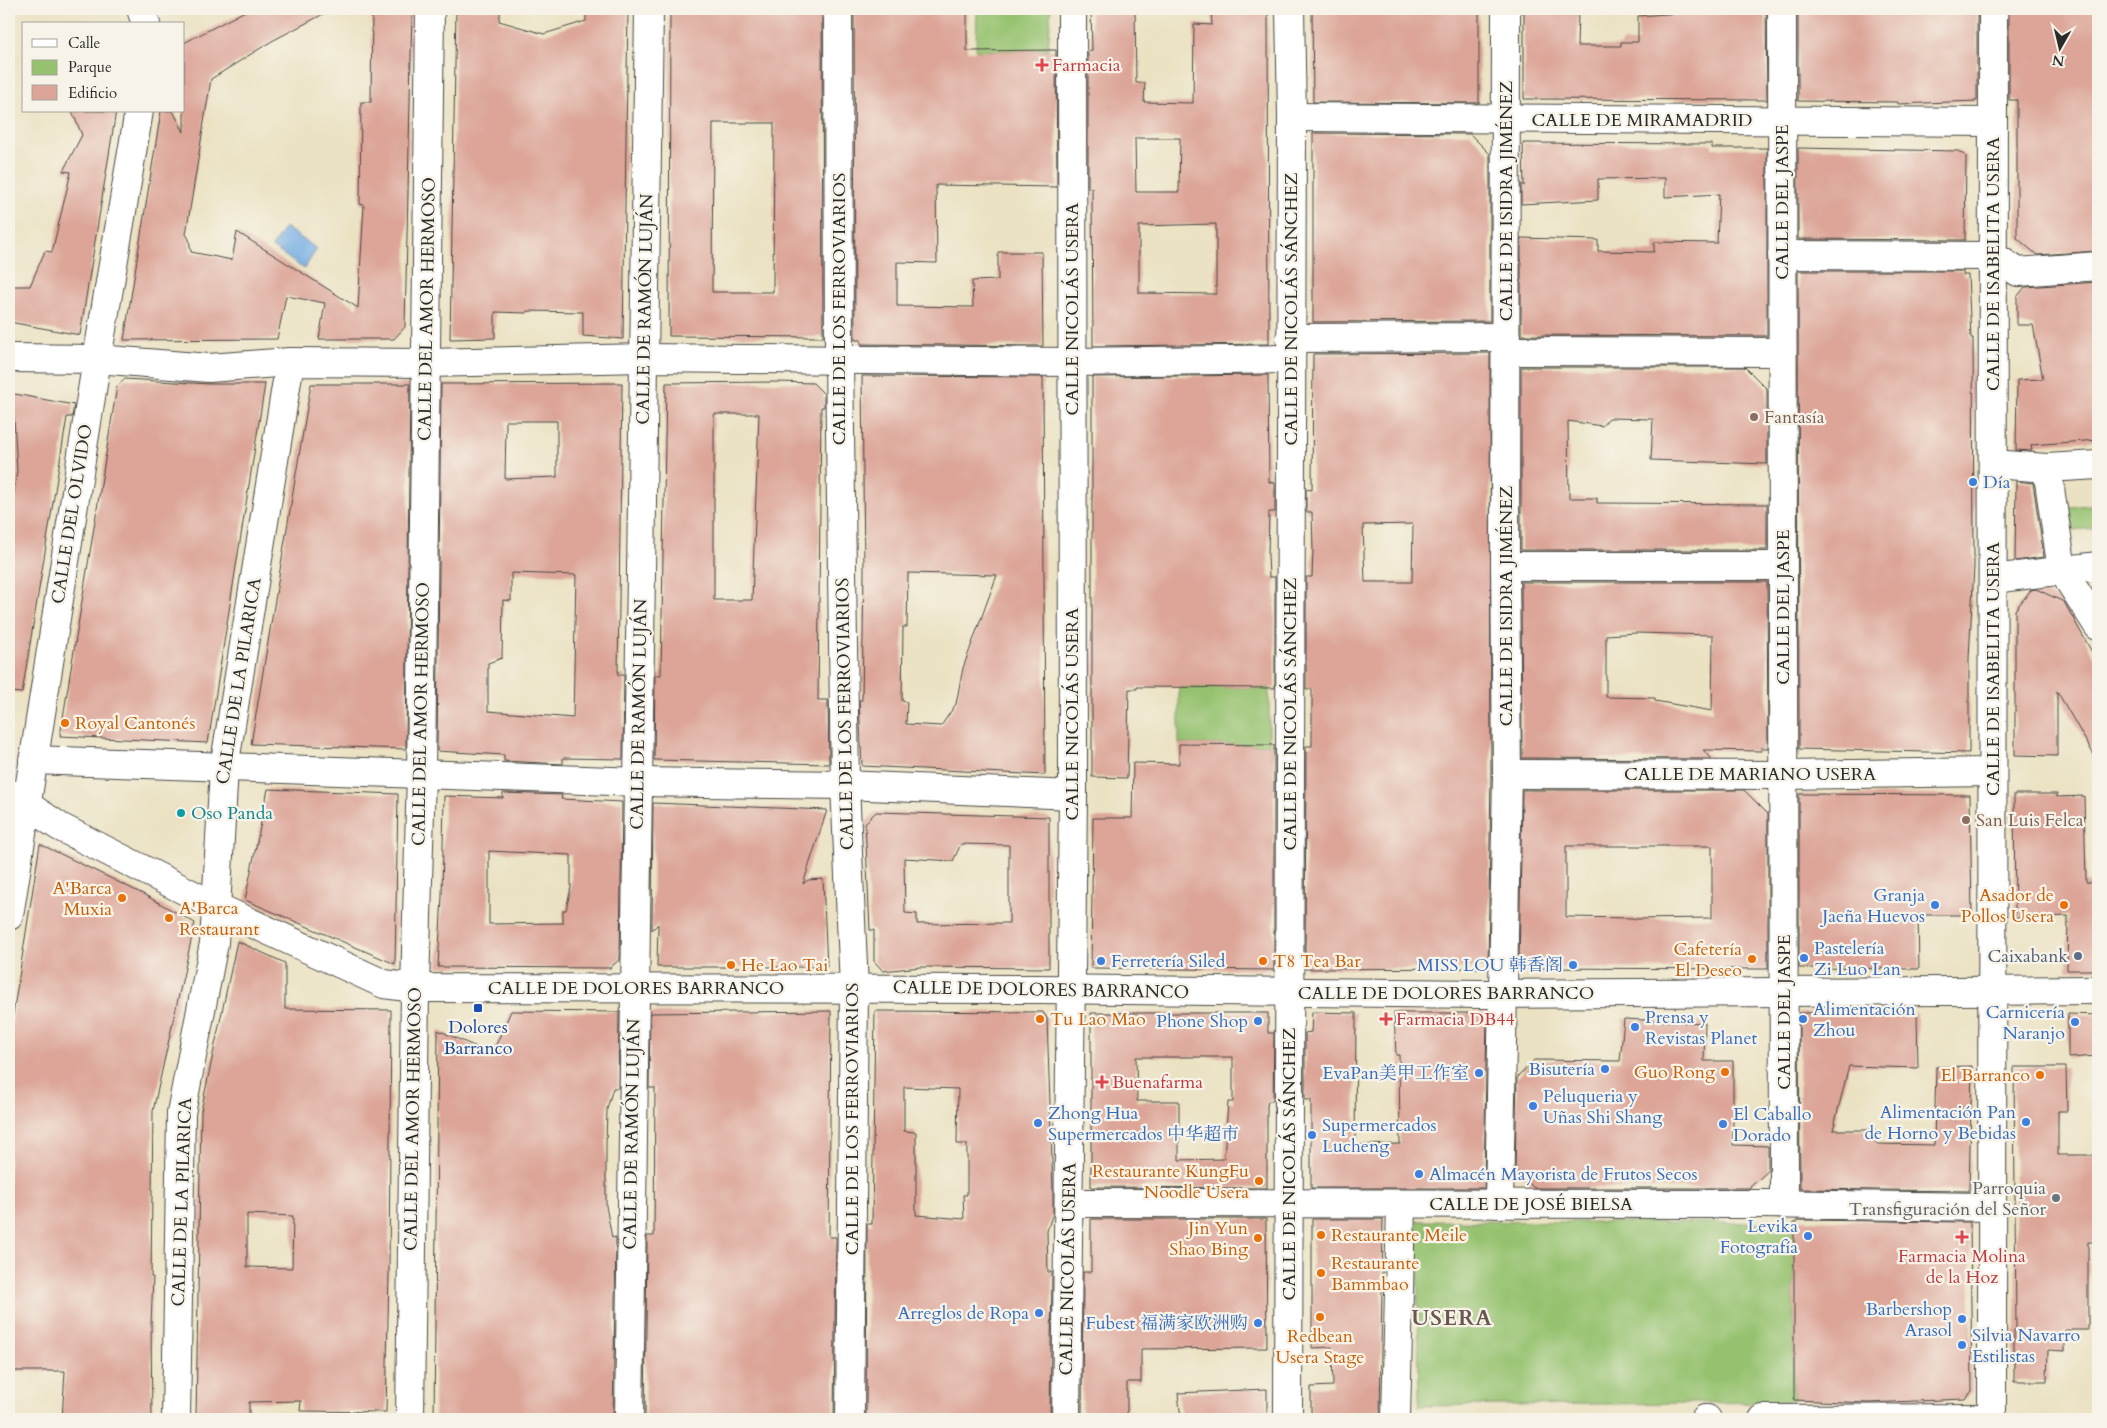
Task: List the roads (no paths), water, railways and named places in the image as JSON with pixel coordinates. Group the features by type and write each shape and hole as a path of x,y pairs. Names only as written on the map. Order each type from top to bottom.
{"street":[{"path":"141,9 145,22"},
{"name":"CALLE DEL AMOR HERMOSO","path":"410,1419 415,988 421,774 427,363 430,9"},
{"name":"CALLE DE RAMÓN LUJÁN","path":"629,1419 649,9"},
{"name":"CALLE DE LOS FERROVIARIOS","path":"838,9 839,359 845,785 854,988 850,1419"},
{"name":"CALLE NICOLÁS USERA","path":"1066,1419 1073,795 1072,9"},
{"name":"CALLE DE NICOLÁS SÁNCHEZ","path":"1288,1419 1292,118 1290,9"},
{"name":"CALLE DE ISIDRA JIMÉNEZ","path":"1499,1204 1507,774 1505,566 1506,9"},
{"name":"CALLE DEL JASPE","path":"1782,9 1784,1204"},
{"name":"CALLE DE ISABELITA USERA","path":"1992,1419 1993,9"},
{"name":"CALLE DEL OLVIDO","path":"9,916 18,799 33,760 96,358 139,112"},
{"name":"CALLE DE MIRAMADRID","path":"1292,118 1993,122"},
{"path":"1782,255 1993,256 2018,272 2098,266"},
{"path":"9,358 96,358 209,368 290,362 427,363 644,358 1072,362 1290,349 1506,344 1782,352"},
{"name":"CALLE DE LA PILARICA","path":"176,1419 181,1113 214,943 224,768 290,362"},
{"path":"1993,464 2047,468 2098,465"},
{"path":"2047,468 2062,570 2098,626"},
{"path":"1505,566 1783,566"},
{"path":"1994,579 2098,566"},
{"path":"33,760 639,782 845,785 1073,795"},
{"name":"CALLE DE MARIANO USERA","path":"1507,774 1783,775 1992,772"},
{"name":"CALLE DE DOLORES BARRANCO","path":"18,799 60,827 217,907 384,984 415,988 1071,989 1502,994 2098,990"},
{"name":"CALLE DE JOSÉ BIELSA","path":"1069,1203 1784,1204 1992,1207"},
{"path":"1396,1419 1401,1204"},
{"path":"1763,1419 1992,1419"}],"water":[{"path":"285,227 317,249 304,269 272,247"}],"place":[{"name":"Farmacia","path":"1042,65"},
{"name":"Fantasía","path":"1754,417"},
{"name":"Día","path":"1973,482"},
{"name":"Royal Cantonés","path":"65,723"},
{"name":"Oso Panda","path":"181,813"},
{"name":"San Luis Felca","path":"1966,820"},
{"name":"A'Barca Muxia","path":"122,898"},
{"name":"Granja Jaeña Huevos","path":"1935,905"},
{"name":"Asador de Pollos Usera","path":"2064,905"},
{"name":"A'Barca Restaurant","path":"169,918"},
{"name":"Caixabank","path":"2078,956"},
{"name":"Pastelería Zi Luo Lan","path":"1804,958"},
{"name":"Cafetería El Deseo","path":"1752,959"},
{"name":"Ferretería Siled","path":"1101,961"},
{"name":"T8 Tea Bar","path":"1263,961"},
{"name":"He Lao Tai","path":"731,965"},
{"name":"MISS LOU 韩香阁","path":"1573,965"},
{"name":"Dolores Barranco","path":"478,1008"},
{"name":"Tu Lao Mao","path":"1040,1019"},
{"name":"Farmacia DB44","path":"1386,1019"},
{"name":"Alimentación Zhou","path":"1803,1019"},
{"name":"Phone Shop","path":"1258,1021"},
{"name":"Carnicería Naranjo","path":"2075,1022"},
{"name":"Prensa y Revistas Planet","path":"1635,1027"},
{"name":"Bisutería","path":"1605,1069"},
{"name":"Guo Rong","path":"1725,1072"},
{"name":"EvaPan美甲工作室","path":"1479,1073"},
{"name":"El Barranco","path":"2040,1075"},
{"name":"Buenafarma","path":"1102,1082"},
{"name":"Peluqueria y Uñas Shi Shang","path":"1533,1106"},
{"name":"Alimentación Pan de Horno y Bebidas","path":"2026,1122"},
{"name":"Zhong Hua Supermercados 中华超市","path":"1038,1123"},
{"name":"El Caballo Dorado","path":"1723,1124"},
{"name":"Supermercados Lucheng","path":"1312,1135"},
{"name":"Almacén Mayorista de Frutos Secos","path":"1419,1174"},
{"name":"Restaurante KungFu Noodle Usera","path":"1259,1181"},
{"name":"Parroquia Transfiguración del Señor","path":"2056,1198"},
{"name":"Restaurante Meile","path":"1321,1235"},
{"name":"Levika Fotografía","path":"1808,1236"},
{"name":"Farmacia Molina de la Hoz","path":"1962,1237"},
{"name":"Jin Yun Shao Bing","path":"1258,1238"},
{"name":"Restaurante Bammbao","path":"1321,1273"},
{"name":"Arreglos de Ropa","path":"1039,1313"},
{"name":"Redbean Usera Stage","path":"1320,1317"},
{"name":"Barbershop Arasol","path":"1962,1319"},
{"name":"Fubest 福满家欧洲购","path":"1258,1323"},
{"name":"Silvia Navarro Estilistas","path":"1962,1345"}],"district":[{"name":"USERA","path":"1452,1318"}]}
